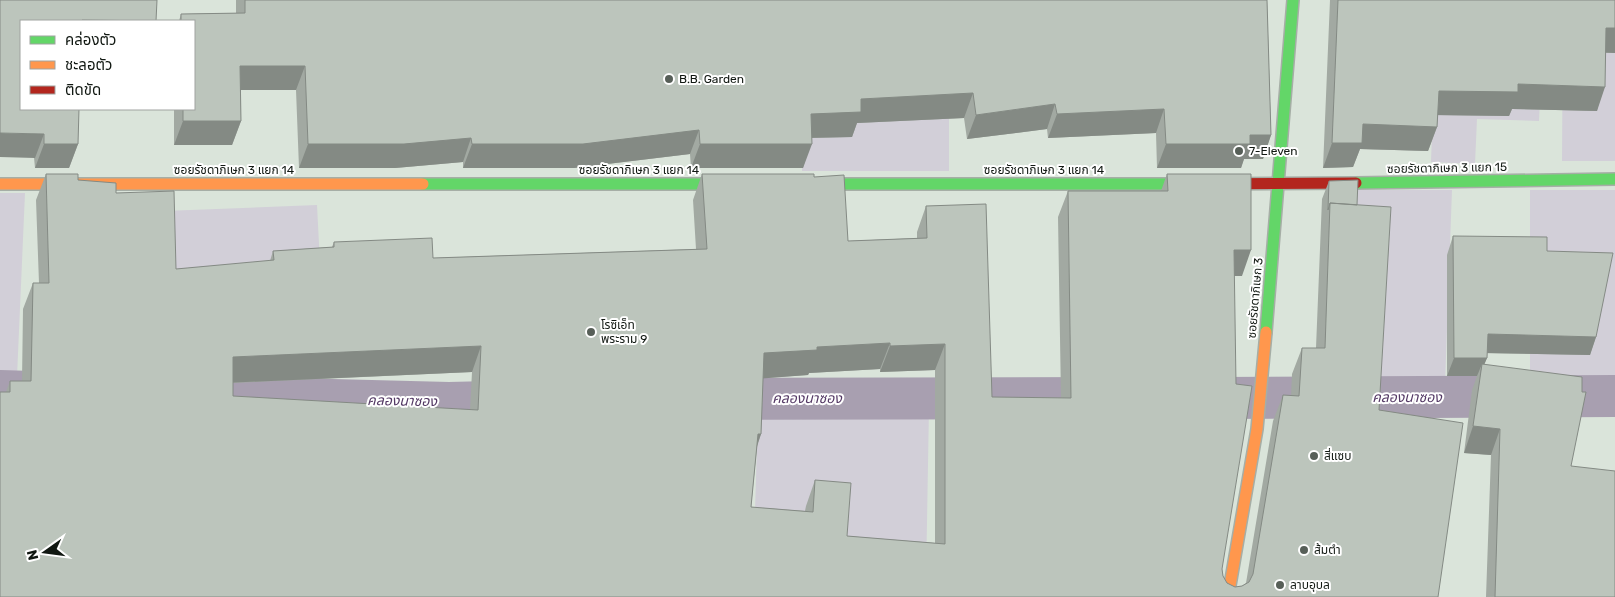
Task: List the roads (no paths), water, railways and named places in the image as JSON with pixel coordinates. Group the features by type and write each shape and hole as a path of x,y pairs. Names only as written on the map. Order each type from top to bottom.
{"street":[{"name":"ซอยรัชดาภิเษก 3","path":"1228,597 1256,429 1264,360 1293,0"},
{"name":"ซอยรัชดาภิเษก 3 แยก 15","path":"1279,184 1615,179"},
{"name":"ซอยรัชดาภิเษก 3 แยก 14","path":"0,184 743,184"},
{"name":"ซอยรัชดาภิเษก 3 แยก 14","path":"792,184 1279,184"}],"waterway":[{"name":"คลองนาซอง","path":"0,391 64,393"},
{"name":"คลองนาซอง","path":"1215,398 1615,396"},
{"name":"คลองนาซอง","path":"218,397 449,403 529,401"},
{"name":"คลองนาซอง","path":"705,399 1119,398"}],"place":[{"name":"B.B. Garden","path":"669,79"},
{"name":"7-Eleven","path":"1239,151"},
{"name":"โรซิเอ็ท พระราม 9","path":"591,332"},
{"name":"สี่แซบ","path":"1314,456"},
{"name":"ส้มตำ","path":"1304,550"},
{"name":"ลาบอุบล","path":"1280,585"}]}
